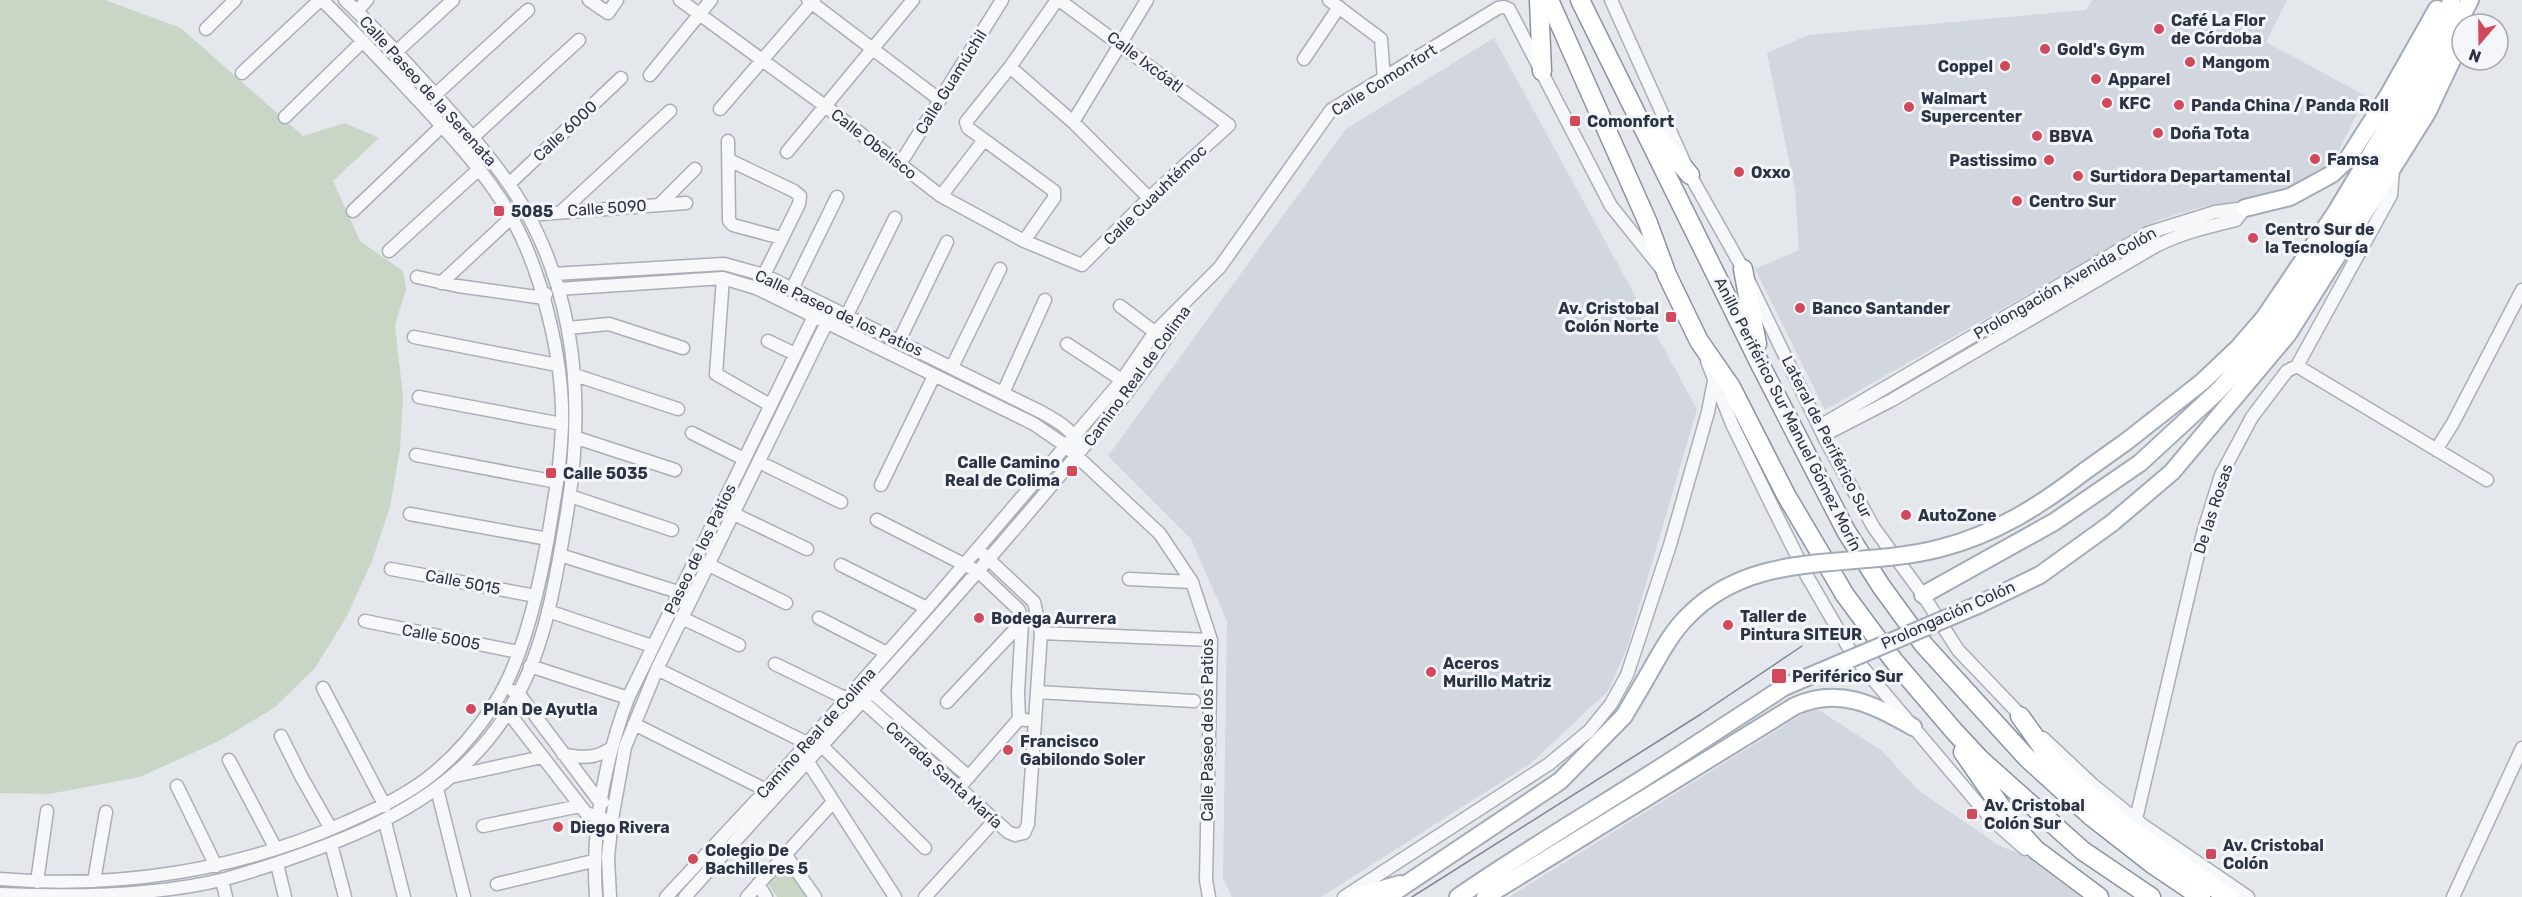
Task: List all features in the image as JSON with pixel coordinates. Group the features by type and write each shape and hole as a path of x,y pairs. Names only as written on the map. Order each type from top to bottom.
{"highway":[{"path":"1539,0 1542,71"},
{"name":"Anillo Periférico Sur Manuel Gómez Morín","path":"1550,0 1648,223 1667,275 1699,341 1731,387 1786,495 1845,595 1894,661 1980,759 2083,851 2151,897"},
{"name":"Anillo Periférico Sur Manuel Gómez Morín","path":"1580,0 1761,366 1846,531 1881,586 1924,645 2027,758 2092,818 2151,863 2201,897"},
{"path":"1635,111 1690,175"},
{"path":"1743,269 1761,366"},
{"path":"2020,716 2060,769 2160,850"},
{"path":"1954,731 1966,759 2015,827 2036,850 2099,897"},
{"path":"2027,758 2228,897"}],"main road":[{"path":"2245,208 2290,197 2332,174 2347,160 2389,94 2442,0"},
{"path":"1387,897 1560,781 1624,716 1685,618 1715,594 1743,578 1778,568 1902,556 1961,542 2023,515 2127,441 2222,364 2264,318 2298,270 2403,100 2452,0"},
{"path":"1923,595 2054,522 2140,463 2240,368 2276,328 2316,268 2415,107 2470,0"},
{"name":"Prolongación Colón","path":"1458,897 1507,863 1611,800 1784,687 1978,605 2040,574 2112,523 2172,472 2288,334 2427,113 2450,64"},
{"path":"1485,897 1795,706 1810,699 1824,696 1855,700 1887,712 1913,727"},
{"path":"1355,897 1413,880"}],"street":[{"path":"206,29 236,0"},
{"path":"242,73 321,0"},
{"name":"Calle Paseo de la Serenata","path":"0,879 37,882 94,881 164,875 216,866 276,849 385,806 447,762 494,705 518,652 536,596 548,539 557,483 562,424 557,365 544,298 512,218 479,169 363,40 321,0"},
{"name":"Calle Paseo de la Serenata","path":"0,894 81,896 140,894 222,880 277,864 385,822 437,789 481,750 519,694 530,666 548,611 560,555 577,438 575,375 568,328 554,282 528,215 509,184 473,137 345,0"},
{"path":"357,11 368,0"},
{"path":"396,52 453,0"},
{"path":"589,0 608,13 617,0"},
{"name":"Calle Obelisco","path":"680,0 825,106 941,196 1024,241 1082,265"},
{"path":"650,75 711,0"},
{"path":"787,152 913,0"},
{"name":"Calle Guamúchil","path":"900,164 1002,0"},
{"path":"1024,241 1053,198 1054,191 965,125 967,119 1010,67 1058,0"},
{"name":"Calle Ixcóatl","path":"1058,0 1119,42 1229,125"},
{"path":"1073,122 1119,42 1147,0"},
{"name":"Lateral de Periférico Sur","path":"1611,0 1690,175 1743,269 1822,431 1874,528 1923,595 1958,650 2020,716 2093,785 2136,819 2248,897"},
{"path":"720,109 811,1 940,100"},
{"path":"1304,59 1334,4 1381,39 1384,80"},
{"name":"Calle Comonfort","path":"1196,293 1220,267 1331,110 1384,80 1498,8 1509,9 1542,71"},
{"path":"435,95 528,10"},
{"path":"285,117 363,40"},
{"path":"473,137 579,40"},
{"path":"1010,67 1073,122 1149,198"},
{"path":"1542,71 1611,206 1667,275"},
{"name":"Calle 6000","path":"509,184 621,78"},
{"path":"561,212 670,111"},
{"name":"Calle Cuauhtémoc","path":"1082,265 1149,198 1229,125"},
{"path":"353,211 442,126"},
{"path":"728,141 728,218 730,223 782,238"},
{"path":"941,196 984,141"},
{"path":"729,160 800,196 799,204 764,275"},
{"name":"De las Rosas","path":"2136,819 2203,533 2221,474 2252,417 2287,371 2297,366 2391,195 2393,167"},
{"path":"389,251 479,169"},
{"path":"659,205 695,169"},
{"path":"792,290 837,197"},
{"name":"Calle 5090","path":"528,215 686,203"},
{"name":"Prolongación Avenida Colón","path":"1822,431 2148,233 2215,212 2245,208"},
{"path":"441,283 512,218"},
{"path":"846,317 895,218"},
{"path":"899,341 947,242"},
{"path":"417,277 441,283 544,298 554,282 527,252"},
{"name":"Calle Paseo de los Patios","path":"554,282 724,264 764,275 1058,422 1075,436 1081,457"},
{"path":"952,367 1000,269"},
{"path":"723,278 716,374 770,405"},
{"name":"Calle Paseo de los Patios","path":"554,282 723,278 756,288 1035,423 1081,457 1160,534 1192,582 1211,640 1206,880 1209,897"},
{"path":"2436,450 2453,423 2522,290"},
{"name":"Camino Real de Colima","path":"666,897 766,790 927,608 1196,293"},
{"path":"1003,393 1045,300"},
{"name":"Paseo de los Patios","path":"596,897 593,861 599,801 610,749 628,698 820,304"},
{"path":"1120,306 1161,336"},
{"name":"Paseo de los Patios","path":"610,897 608,857 614,803 625,747 657,669 833,310"},
{"path":"568,328 609,324 684,348"},
{"name":"Camino Real de Colima","path":"688,896 1081,457 1161,336"},
{"path":"414,337 557,365"},
{"path":"768,341 795,354"},
{"path":"1699,341 1732,424 1763,488 1828,613 1854,657 1991,819 2029,852 2090,897"},
{"path":"1067,344 1122,380"},
{"path":"2297,366 2487,480"},
{"path":"575,375 678,409"},
{"path":"881,485 934,376"},
{"path":"1344,897 1549,764 1589,731 1611,704 1627,675 1670,545 1708,412 1714,380"},
{"path":"419,397 562,424"},
{"path":"692,433 744,459"},
{"path":"577,438 675,470"},
{"path":"416,455 557,483"},
{"path":"759,462 841,502"},
{"path":"570,496 672,530"},
{"path":"410,513 548,539"},
{"path":"734,514 807,549"},
{"path":"877,520 966,563 979,572 1019,610 1022,622 1018,692 1019,719 959,787"},
{"name":"Cerrada Santa María","path":"853,691 861,704 995,820 1015,835 1024,833 1041,633 1034,602 978,549"},
{"path":"560,555 678,592"},
{"path":"842,565 927,608"},
{"path":"709,566 786,603"},
{"name":"Calle 5015","path":"391,569 536,596"},
{"path":"1129,579 1192,582"},
{"path":"548,611 652,646"},
{"path":"682,618 739,645"},
{"path":"819,618 887,653"},
{"name":"Calle 5005","path":"365,621 518,652"},
{"path":"947,702 1022,622"},
{"path":"1041,633 1211,640"},
{"path":"775,663 853,691"},
{"path":"530,666 628,698"},
{"path":"657,669 807,743"},
{"path":"504,687 519,694 599,801 614,803"},
{"path":"323,688 385,806"},
{"name":"Cerrada Santa María","path":"853,691 872,692 969,777"},
{"path":"1037,692 1194,701"},
{"path":"494,705 508,712 589,815 612,819"},
{"path":"1019,719 1035,723"},
{"path":"634,724 766,790"},
{"path":"281,736 330,829"},
{"path":"822,746 925,848"},
{"path":"2453,897 2522,748"},
{"path":"564,754 585,758 599,755 610,749"},
{"path":"454,776 542,757"},
{"path":"228,760 276,849"},
{"path":"808,762 894,897"},
{"path":"177,786 216,866"},
{"path":"437,789 464,897"},
{"path":"747,897 833,802"},
{"path":"483,826 580,806"},
{"path":"37,882 47,811"},
{"path":"94,881 106,812"},
{"path":"925,897 995,820"},
{"path":"385,822 404,897"},
{"path":"331,844 345,897"},
{"path":"785,854 814,897"},
{"path":"497,884 593,861"},
{"path":"277,864 285,897"},
{"path":"691,870 701,879"},
{"path":"222,880 226,897"},
{"path":"758,885 766,897"}],"shaded area":[{"name":"Centro Sur","path":"2092,0 2287,0 2266,42 2366,96 2333,162 2314,181 2271,195 2202,207 2158,220 1825,410 1755,269 1799,250 1795,190 1767,53 1808,35 2086,10"},
{"path":"1494,38 1697,409 1627,648 1608,691 1531,763 1321,897 1232,897 1223,878 1227,621 1191,539 1108,456 1346,129"},
{"path":"1814,707 1882,751 1918,790 1998,845 2031,859 2082,897 1509,897"}],"green space":[{"path":"0,0 105,0 181,28 303,136 345,123 379,138 333,181 360,241 403,271 406,289 395,325 403,397 400,449 390,507 372,561 347,616 315,668 274,708 219,741 140,777 49,794 0,793"},
{"path":"785,861 808,897 777,897 767,882"}],"tram line":[{"path":"1412,897 1701,714 1802,646"}],"place":[{"name":"Café La Flor de Córdoba","path":"2159,29"},
{"name":"Gold's Gym","path":"2045,49"},
{"name":"Mangom","path":"2190,62"},
{"name":"Coppel","path":"2005,66"},
{"name":"Apparel","path":"2096,79"},
{"name":"KFC","path":"2107,103"},
{"name":"Panda China / Panda Roll","path":"2179,105"},
{"name":"Walmart Supercenter","path":"1909,107"},
{"name":"Comonfort","path":"1575,121"},
{"name":"Doña Tota","path":"2158,133"},
{"name":"BBVA","path":"2037,136"},
{"name":"Famsa","path":"2315,159"},
{"name":"Pastissimo","path":"2049,160"},
{"name":"Oxxo","path":"1739,172"},
{"name":"Surtidora Departamental","path":"2078,176"},
{"name":"Centro Sur","path":"2017,201"},
{"name":"5085","path":"499,211"},
{"name":"Centro Sur de la Tecnología","path":"2253,238"},
{"name":"Banco Santander","path":"1800,308"},
{"name":"Av. Cristobal Colón Norte","path":"1671,317"},
{"name":"Calle Camino Real de Colima","path":"1072,471"},
{"name":"Calle 5035","path":"551,473"},
{"name":"AutoZone","path":"1906,515"},
{"name":"Bodega Aurrera","path":"979,618"},
{"name":"Taller de Pintura SITEUR","path":"1728,625"},
{"name":"Aceros Murillo Matriz","path":"1431,672"},
{"name":"Periférico Sur","path":"1779,676"},
{"name":"Plan De Ayutla","path":"471,709"},
{"name":"Francisco Gabilondo Soler","path":"1008,750"},
{"name":"Av. Cristobal Colón Sur","path":"1972,814"},
{"name":"Diego Rivera","path":"558,827"},
{"name":"Av. Cristobal Colón","path":"2211,854"},
{"name":"Colegio De Bachilleres 5","path":"693,859"}]}
